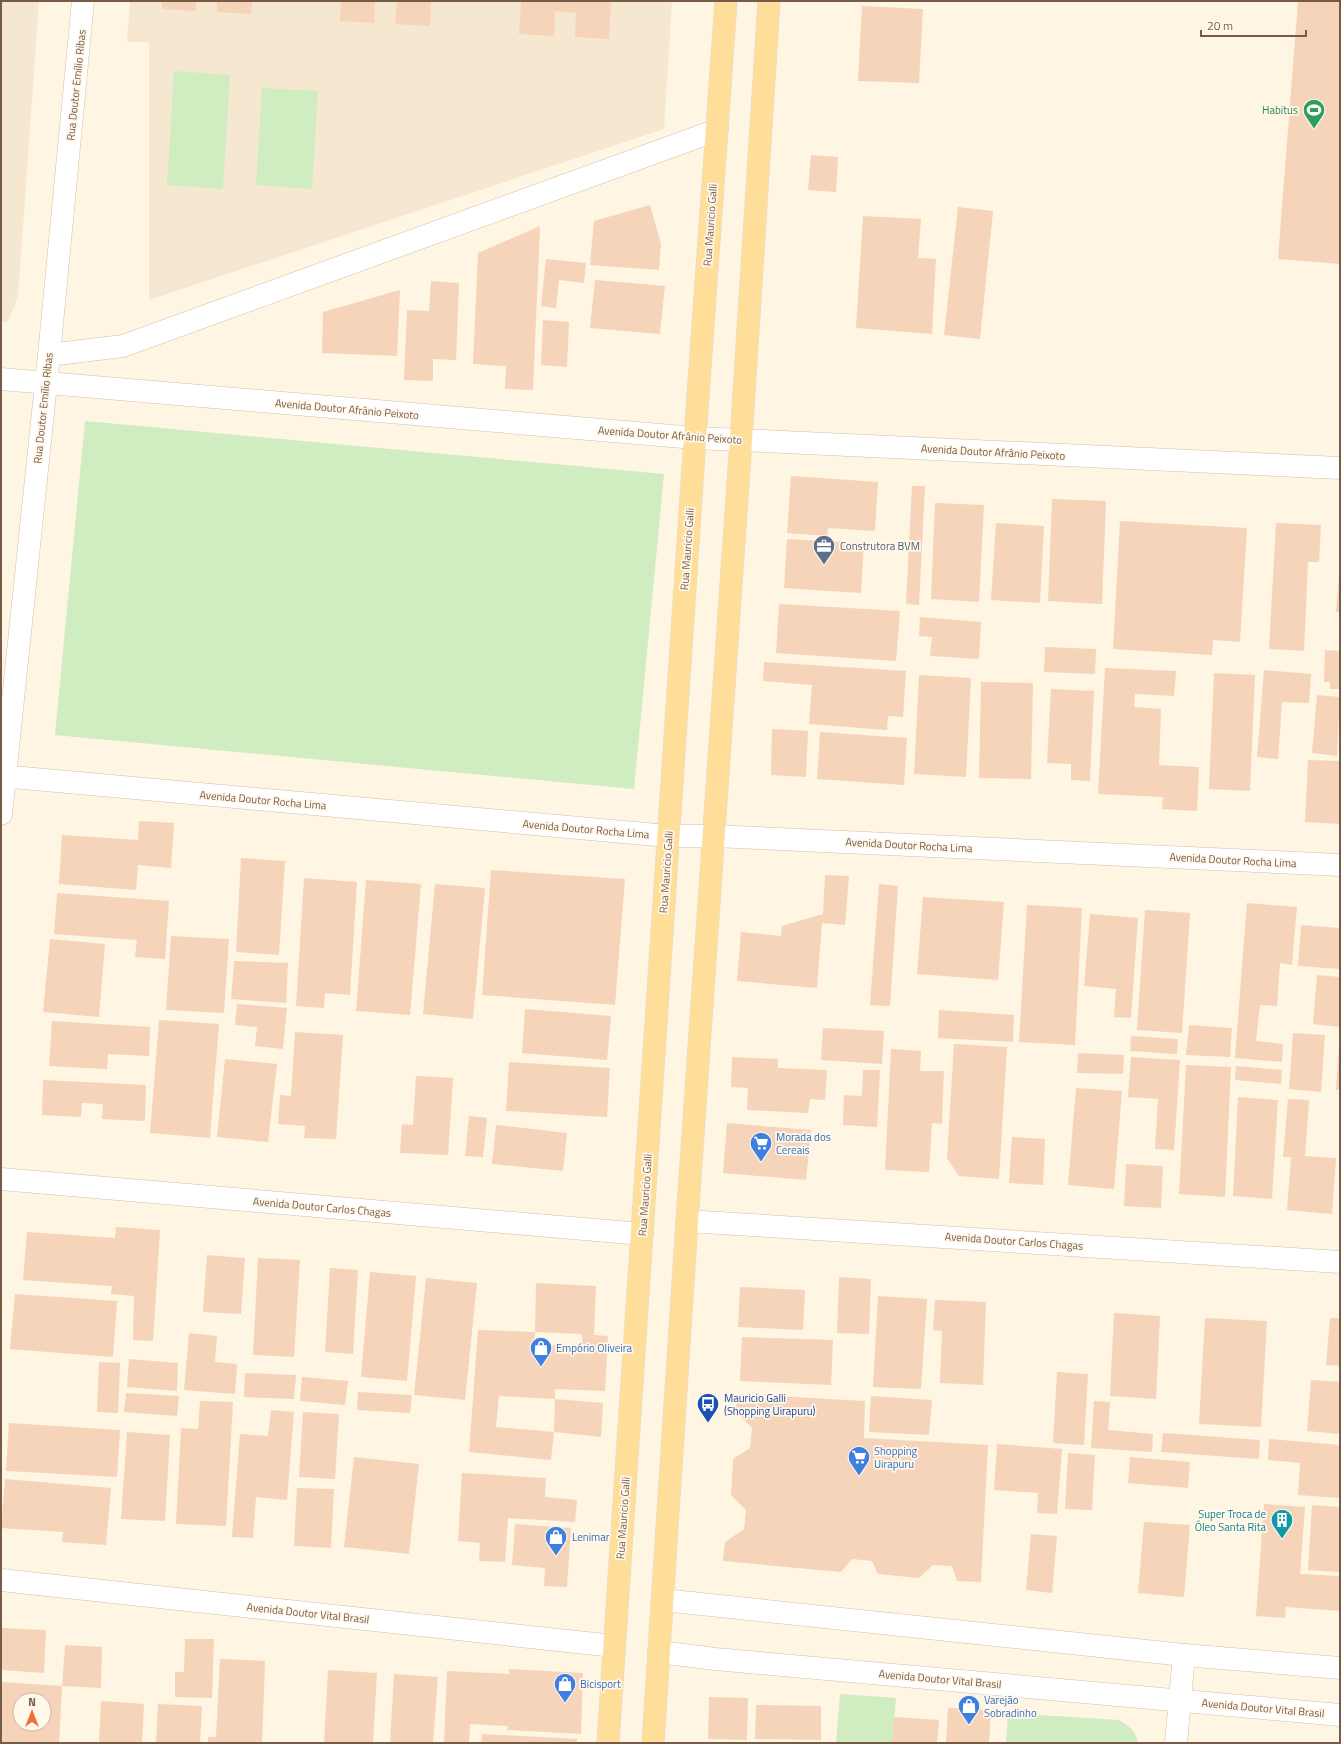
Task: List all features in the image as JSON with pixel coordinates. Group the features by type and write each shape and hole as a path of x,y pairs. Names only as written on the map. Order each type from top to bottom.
{"main road":[{"name":"Rua Mauricio Galli","path":"608,1743 668,836 726,1"},
{"path":"653,1743 687,1221 741,440 769,1"}],"street":[{"name":"Rua Doutor Emílio Ribas","path":"1,814 3,776 49,355 83,1"},
{"path":"49,355 122,346 717,130"},
{"name":"Avenida Doutor Afrânio Peixoto","path":"1,379 695,438 1340,468"},
{"name":"Avenida Doutor Rocha Lima","path":"3,776 668,836 714,836 1340,865"},
{"name":"Avenida Doutor Carlos Chagas","path":"1,1179 642,1234"},
{"name":"Avenida Doutor Carlos Chagas","path":"687,1221 1340,1262"},
{"name":"Avenida Doutor Vital Brasil","path":"1,1580 614,1646"},
{"path":"663,1600 1184,1655 1340,1668"},
{"name":"Avenida Doutor Vital Brasil","path":"659,1652 715,1659 1340,1715"},
{"path":"1176,1743 1184,1655"}],"shaded area":[{"path":"1,1 39,1 18,297 8,321 1,323"},
{"path":"130,1 672,1 664,129 149,300 149,42 127,42"}],"green space":[{"path":"174,71 230,75 223,189 167,185"},
{"path":"262,88 318,91 312,189 256,185"},
{"path":"85,421 664,474 634,789 55,735"},
{"path":"840,1694 896,1698 892,1743 836,1743"},
{"path":"1008,1713 1119,1720 1134,1732 1137,1743 1006,1743"}],"building":[{"path":"162,1 196,1 196,11 162,9"},
{"path":"217,1 252,1 251,14 217,12"},
{"path":"341,1 375,1 374,23 340,21"},
{"path":"397,1 431,1 430,26 395,24"},
{"path":"521,1 611,1 609,39 575,37 576,13 555,11 554,36 519,34"},
{"name":"Habitus","path":"1298,1 1340,1 1340,264 1278,259"},
{"path":"862,6 923,9 919,83 858,81"},
{"path":"811,155 838,157 836,192 808,190"},
{"path":"650,205 661,244 659,270 590,265 594,221"},
{"path":"958,207 993,211 980,339 944,335"},
{"path":"863,216 921,219 918,258 936,259 932,334 856,328"},
{"path":"540,226 533,390 505,389 506,366 473,364 478,253"},
{"path":"546,259 586,263 584,283 559,280 556,308 541,306"},
{"path":"595,280 665,286 660,334 590,328"},
{"path":"431,281 459,283 456,360 433,359 433,381 404,380 407,310 429,311"},
{"path":"400,290 397,356 322,353 323,312"},
{"path":"543,320 569,322 567,367 541,365"},
{"path":"791,476 878,482 875,531 828,528 827,536 787,533"},
{"path":"912,486 925,486 919,605 906,604"},
{"path":"1052,499 1106,501 1102,604 1048,601"},
{"path":"935,503 984,505 979,602 931,599"},
{"path":"1120,521 1247,528 1240,642 1213,640 1212,655 1113,649"},
{"path":"996,523 1044,526 1040,603 991,600"},
{"path":"1276,523 1321,525 1319,562 1308,562 1304,651 1269,649"},
{"name":"Construtora BVM","path":"787,539 864,543 861,593 784,588"},
{"path":"1339,577 1340,612 1336,612"},
{"path":"779,604 900,611 896,661 776,653"},
{"path":"920,617 981,622 979,659 930,656 932,637 919,636"},
{"path":"1045,647 1096,649 1095,674 1044,672"},
{"path":"1325,650 1340,651 1340,689 1330,689 1330,682 1324,682"},
{"path":"764,662 906,671 903,717 888,716 887,730 809,724 812,685 763,681"},
{"path":"1105,668 1176,671 1174,696 1135,694 1134,707 1161,709 1159,765 1199,767 1197,811 1162,809 1163,797 1098,794"},
{"path":"1264,670 1311,674 1309,703 1282,702 1278,759 1257,757"},
{"path":"1214,673 1255,675 1250,791 1209,789"},
{"path":"919,675 971,678 966,777 914,774"},
{"path":"981,682 1033,683 1031,779 979,778"},
{"path":"1051,689 1094,691 1090,781 1071,780 1071,764 1047,763"},
{"path":"1317,695 1340,697 1337,756 1312,753"},
{"path":"772,729 808,731 806,777 771,775"},
{"path":"820,732 907,738 904,785 817,779"},
{"path":"1308,760 1340,761 1340,824 1305,822"},
{"path":"139,821 174,823 171,868 138,865 136,890 59,884 62,835 138,840"},
{"path":"241,858 285,861 279,955 236,952"},
{"path":"491,870 625,879 615,1005 482,995"},
{"path":"825,875 849,876 845,925 822,923 817,988 737,981 741,932 781,936 782,926 823,914"},
{"path":"304,878 357,882 350,995 325,993 324,1008 296,1006"},
{"path":"366,880 421,884 410,1015 356,1011"},
{"path":"435,884 485,888 473,1019 423,1014"},
{"path":"879,884 898,886 890,1006 870,1005"},
{"path":"57,893 169,901 165,959 135,957 137,940 54,934"},
{"path":"923,897 1004,902 998,980 917,974"},
{"path":"1247,903 1297,907 1292,965 1280,963 1277,1006 1260,1005 1256,1041 1283,1044 1282,1062 1235,1058"},
{"path":"1027,905 1082,908 1075,1045 1019,1042"},
{"path":"1145,910 1190,913 1182,1033 1137,1030"},
{"path":"1090,914 1138,918 1131,1018 1114,1017 1116,989 1084,986"},
{"path":"1301,925 1340,928 1340,969 1298,966"},
{"path":"171,936 229,939 224,1013 166,1010"},
{"path":"50,939 105,944 99,1017 43,1012"},
{"path":"234,961 288,963 286,1003 231,999"},
{"path":"1317,975 1340,977 1340,1027 1313,1024"},
{"path":"237,1004 287,1008 283,1049 255,1046 257,1027 235,1025"},
{"path":"525,1009 611,1016 607,1060 522,1053"},
{"path":"939,1010 1014,1015 1013,1042 938,1038"},
{"path":"159,1020 219,1024 210,1138 150,1133"},
{"path":"52,1021 150,1027 149,1056 108,1054 107,1069 49,1066"},
{"path":"1189,1025 1232,1028 1230,1057 1186,1055"},
{"path":"823,1028 884,1031 882,1064 821,1060"},
{"path":"295,1032 343,1035 336,1139 304,1138 305,1126 278,1124 280,1095 291,1096"},
{"path":"1293,1033 1325,1035 1321,1092 1289,1089"},
{"path":"1131,1036 1178,1039 1177,1054 1130,1051"},
{"path":"954,1044 1007,1047 999,1179 959,1176 947,1158"},
{"path":"1339,1047 1340,1090 1336,1090"},
{"path":"891,1049 921,1051 920,1071 944,1071 942,1124 932,1123 929,1172 885,1170"},
{"path":"1078,1053 1124,1055 1123,1074 1077,1073"},
{"path":"732,1057 778,1059 778,1068 827,1070 825,1100 810,1099 808,1113 747,1110 748,1088 731,1087"},
{"path":"1131,1057 1180,1060 1174,1150 1155,1149 1158,1099 1128,1097"},
{"path":"225,1059 277,1064 268,1142 217,1137"},
{"path":"509,1062 610,1068 607,1117 506,1111"},
{"path":"1186,1065 1231,1067 1225,1197 1179,1194"},
{"path":"1236,1066 1282,1070 1281,1084 1235,1080"},
{"path":"863,1070 880,1070 877,1127 843,1125 844,1095 862,1096"},
{"path":"416,1076 453,1078 448,1155 400,1153 402,1124 413,1125"},
{"path":"43,1080 146,1085 145,1121 102,1119 103,1104 82,1103 81,1117 42,1115"},
{"path":"1076,1088 1122,1091 1114,1189 1068,1185"},
{"path":"1238,1097 1278,1100 1272,1199 1233,1196"},
{"path":"1288,1099 1309,1100 1305,1156 1336,1158 1332,1214 1287,1210 1291,1157 1283,1157"},
{"path":"469,1116 487,1118 483,1157 465,1156"},
{"path":"727,1123 811,1130 806,1180 723,1173"},
{"path":"496,1125 567,1133 563,1171 492,1164"},
{"path":"1012,1137 1045,1139 1043,1185 1009,1183"},
{"path":"1126,1164 1163,1166 1161,1208 1124,1206"},
{"path":"116,1227 160,1230 153,1341 133,1340 134,1296 111,1294 112,1286 23,1280 27,1232 115,1238"},
{"path":"207,1255 245,1258 241,1314 203,1312"},
{"path":"258,1258 300,1260 294,1357 253,1355"},
{"path":"330,1268 358,1270 353,1354 325,1352"},
{"path":"370,1272 416,1276 407,1381 361,1377"},
{"path":"839,1277 871,1279 869,1334 837,1333"},
{"path":"426,1278 477,1283 465,1400 414,1395"},
{"path":"536,1283 596,1286 594,1335 608,1336 605,1391 555,1389 555,1399 499,1396 496,1427 554,1432 551,1460 469,1452 478,1330 535,1332","holes":["535,1332 582,1334 582,1347 534,1344"]},
{"path":"740,1287 805,1290 803,1330 738,1327"},
{"path":"15,1294 117,1301 113,1357 10,1349"},
{"path":"878,1296 927,1299 921,1389 873,1387"},
{"path":"935,1300 986,1302 983,1385 940,1383 942,1331 933,1330"},
{"path":"1114,1313 1160,1316 1156,1399 1110,1396"},
{"path":"1205,1318 1267,1321 1261,1427 1199,1424"},
{"path":"1330,1318 1340,1318 1340,1366 1326,1365"},
{"path":"189,1333 217,1336 215,1362 237,1364 235,1394 184,1390"},
{"path":"742,1337 833,1340 831,1385 740,1381"},
{"path":"129,1359 178,1363 177,1391 127,1387"},
{"path":"99,1362 120,1363 118,1413 97,1412"},
{"path":"1057,1372 1088,1374 1084,1445 1053,1443"},
{"path":"245,1373 296,1375 294,1399 244,1397"},
{"path":"302,1377 348,1381 345,1405 300,1401"},
{"path":"1311,1380 1340,1382 1340,1434 1307,1431"},
{"path":"358,1392 412,1395 410,1413 357,1410"},
{"path":"126,1393 179,1396 177,1416 124,1412"},
{"name":"Shopping Uirapuru","path":"737,1394 865,1401 864,1438 988,1445 981,1582 957,1581 952,1566 933,1565 919,1578 878,1574 872,1561 852,1559 841,1572 723,1561 725,1542 744,1529 746,1510 731,1495 733,1459 750,1448 752,1428 736,1412"},
{"path":"871,1396 932,1400 929,1435 869,1432"},
{"path":"555,1399 603,1403 601,1437 554,1432"},
{"path":"200,1401 233,1402 226,1526 176,1524 181,1428 198,1429"},
{"path":"1094,1401 1110,1402 1108,1430 1153,1434 1152,1452 1091,1448"},
{"path":"271,1410 294,1412 287,1500 256,1497 253,1538 232,1537 240,1434 268,1436"},
{"path":"303,1412 339,1414 335,1479 299,1477"},
{"path":"9,1423 120,1430 117,1477 6,1471"},
{"path":"127,1432 170,1435 165,1521 121,1519"},
{"path":"1163,1433 1260,1440 1259,1459 1161,1452"},
{"path":"1269,1439 1340,1445 1340,1498 1298,1495 1300,1463 1268,1460"},
{"path":"997,1444 1062,1449 1057,1514 1037,1513 1038,1493 994,1490"},
{"path":"1068,1453 1095,1455 1092,1510 1065,1509"},
{"path":"354,1457 419,1464 409,1554 344,1547"},
{"path":"1130,1457 1190,1462 1188,1488 1128,1483"},
{"path":"462,1473 546,1478 545,1497 577,1500 575,1522 508,1518 505,1562 479,1561 480,1543 458,1541"},
{"path":"5,1479 111,1488 106,1545 62,1542 63,1532 1,1528"},
{"path":"297,1488 334,1489 331,1548 294,1546"},
{"name":"Super Troca de Óleo Santa Rita","path":"1264,1504 1305,1507 1300,1574 1340,1576 1340,1611 1286,1607 1285,1618 1256,1616"},
{"path":"1312,1505 1340,1507 1340,1572 1308,1570"},
{"path":"1144,1522 1190,1525 1184,1597 1138,1593"},
{"path":"515,1524 571,1528 567,1587 544,1586 545,1568 512,1565"},
{"path":"1031,1534 1057,1536 1052,1593 1026,1590"},
{"path":"1,1628 46,1630 44,1673 1,1670"},
{"path":"185,1639 214,1639 212,1698 175,1697 175,1672 184,1672"},
{"path":"65,1645 102,1647 101,1688 62,1686"},
{"path":"220,1659 265,1661 262,1743 208,1743 208,1737 216,1737"},
{"path":"508,1669 583,1673 581,1734 507,1730 508,1726 470,1724 469,1743 444,1743 447,1671 510,1674"},
{"path":"328,1670 377,1673 373,1743 324,1743"},
{"path":"394,1674 438,1677 433,1743 390,1743"},
{"path":"1,1682 62,1686 59,1743 1,1743"},
{"path":"709,1697 748,1698 747,1740 708,1739"},
{"path":"101,1701 144,1704 142,1743 99,1743"},
{"path":"158,1704 202,1706 200,1743 156,1743"},
{"path":"756,1705 821,1706 821,1740 755,1739"},
{"name":"Varejão Sobradinho","path":"948,1708 991,1710 989,1743 946,1743"},
{"path":"894,1717 939,1720 937,1743 892,1743"},
{"path":"482,1734 577,1739 577,1743 481,1743"}],"place":[{"name":"Habitus","path":"1314,130"},
{"name":"Construtora BVM","path":"824,566"},
{"name":"Morada dos Cereais","path":"761,1162"},
{"name":"Empório Oliveira","path":"541,1368"},
{"name":"Mauricio Galli (Shopping Uirapuru)","path":"708,1424"},
{"name":"Shopping Uirapuru","path":"859,1476"},
{"name":"Super Troca de Óleo Santa Rita","path":"1282,1540"},
{"name":"Lenimar","path":"556,1556"},
{"name":"Bicisport","path":"565,1704"},
{"name":"Varejão Sobradinho","path":"969,1726"}]}
